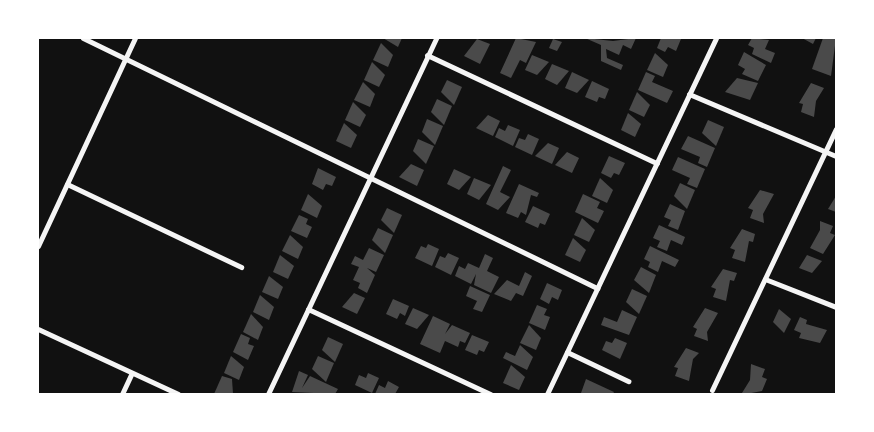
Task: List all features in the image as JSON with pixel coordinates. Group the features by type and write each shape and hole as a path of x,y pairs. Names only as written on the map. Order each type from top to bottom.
{"street":[{"path":"83,38 597,288"},
{"path":"38,246 135,38"},
{"path":"268,394 436,38"},
{"path":"547,394 716,38"},
{"path":"428,55 657,163"},
{"path":"689,94 836,156"},
{"path":"712,390 836,129"},
{"path":"67,184 241,267"},
{"path":"765,280 836,307"},
{"path":"308,309 490,394"},
{"path":"38,328 178,394"},
{"path":"567,352 628,381"},
{"path":"122,394 132,373"}],"building":[{"path":"383,38 402,38 398,47"},
{"path":"516,38 536,42 526,63 520,60 511,78 500,73"},
{"path":"585,38 613,41 636,38 631,49 623,45 619,55 606,49 607,58 623,65 621,70 601,61 601,45"},
{"path":"661,38 681,39 676,51 668,47 665,52 657,48"},
{"path":"752,38 769,40 765,49 775,53 771,63 752,54 754,48 748,45"},
{"path":"802,38 816,38 813,44"},
{"path":"823,38 836,38 831,76 812,69"},
{"path":"477,39 490,44 480,64 464,56"},
{"path":"553,39 562,42 557,51 549,48"},
{"path":"381,43 393,55 388,67 373,60"},
{"path":"744,52 766,65 758,81 742,74 745,69 738,65"},
{"path":"655,53 668,65 663,77 647,70"},
{"path":"532,55 549,62 537,75 525,70"},
{"path":"372,62 385,75 379,87 364,80"},
{"path":"552,64 569,71 557,85 545,79"},
{"path":"572,72 589,80 577,93 565,88"},
{"path":"646,72 655,76 652,82 673,91 667,103 638,90"},
{"path":"737,78 758,83 750,100 725,92"},
{"path":"447,80 462,87 454,105 441,92"},
{"path":"592,81 609,89 605,99 599,97 597,102 585,97"},
{"path":"363,82 375,94 370,107 354,100"},
{"path":"811,83 824,88 816,101 814,117 801,112 803,104 799,103"},
{"path":"637,92 650,105 644,117 629,110"},
{"path":"437,99 452,106 444,125 431,112"},
{"path":"353,102 366,115 360,127 345,120"},
{"path":"628,113 641,124 635,137 621,130"},
{"path":"488,115 500,121 493,136 476,128"},
{"path":"427,119 443,126 435,145 422,132"},
{"path":"708,120 724,127 716,146 702,133"},
{"path":"344,123 357,135 351,148 336,141"},
{"path":"508,125 520,130 513,146 495,137 499,128 505,131"},
{"path":"528,134 539,139 532,155 515,147 519,138 525,140"},
{"path":"688,136 715,148 707,167 698,163 700,157 681,149"},
{"path":"418,139 434,146 426,164 413,151"},
{"path":"548,143 559,148 552,164 535,156"},
{"path":"567,152 579,158 572,173 555,165"},
{"path":"609,156 625,163 619,175 614,173 611,178 601,173"},
{"path":"678,157 705,169 697,188 687,184 690,178 672,170"},
{"path":"411,164 424,170 417,186 399,177"},
{"path":"503,166 511,170 500,192 510,197 498,210 486,204"},
{"path":"318,168 336,177 332,186 326,184 323,190 312,184"},
{"path":"454,169 471,177 459,190 447,184"},
{"path":"474,178 491,185 479,200 467,194"},
{"path":"600,178 613,190 607,203 592,196"},
{"path":"680,183 695,190 687,209 674,196"},
{"path":"519,184 539,193 537,197 531,195 526,215 521,212 518,218 506,213"},
{"path":"760,190 774,194 763,214 764,223 750,218 753,210 748,208"},
{"path":"308,194 322,206 317,218 301,210"},
{"path":"583,194 600,202 597,208 604,211 598,223 575,212"},
{"path":"836,196 836,212 828,209"},
{"path":"670,204 685,211 678,230 668,226 671,220 664,217"},
{"path":"533,206 550,214 545,225 540,223 538,228 525,222"},
{"path":"387,208 402,215 394,233 381,220"},
{"path":"299,215 308,219 306,224 312,227 307,238 291,231"},
{"path":"582,218 595,230 589,242 574,235"},
{"path":"820,221 833,226 830,233 835,235 823,254 810,248 820,230"},
{"path":"659,225 685,237 682,245 671,240 667,251 657,247 660,241 653,238"},
{"path":"378,228 393,235 385,253 372,240"},
{"path":"742,229 755,234 753,242 749,241 745,262 732,258 735,250 730,248"},
{"path":"290,235 303,247 298,259 282,251"},
{"path":"573,238 586,250 580,262 565,255"},
{"path":"428,244 439,249 432,266 415,258 421,246 426,248"},
{"path":"650,246 679,260 675,267 662,261 658,272 648,267 650,262 644,259"},
{"path":"369,248 384,255 376,272 367,268 375,275 367,293 358,288 360,283 353,280 359,267 351,264 355,256 363,260"},
{"path":"448,253 459,258 451,275 435,267 440,256 445,258"},
{"path":"485,254 493,258 487,271 499,277 491,293 474,285 476,274 471,284 455,276 459,266 465,269 468,263 479,268"},
{"path":"280,255 294,266 288,279 273,272"},
{"path":"807,255 822,261 812,273 799,268"},
{"path":"641,267 656,275 649,293 634,280"},
{"path":"723,269 737,273 734,281 730,280 726,301 713,297 716,289 711,287"},
{"path":"525,272 532,276 523,296 516,293 511,301 494,294 507,280 519,286"},
{"path":"269,276 283,287 278,299 262,292"},
{"path":"547,283 562,290 558,300 552,297 549,304 540,299"},
{"path":"470,286 490,295 482,312 473,309 477,301 466,296"},
{"path":"632,289 647,296 639,314 626,302"},
{"path":"354,293 365,298 357,314 342,307"},
{"path":"260,295 274,307 269,320 253,312"},
{"path":"393,299 409,306 405,316 400,313 397,319 386,314"},
{"path":"537,305 547,309 544,315 550,317 545,330 529,323"},
{"path":"413,308 429,315 417,329 405,324"},
{"path":"705,308 718,313 707,332 708,341 694,336 697,329 693,327"},
{"path":"779,309 791,319 784,333 773,322"},
{"path":"622,310 637,317 629,335 601,325 604,317 617,322"},
{"path":"251,314 263,327 258,340 243,332"},
{"path":"433,316 450,324 445,334 452,325 470,333 465,343 460,341 458,347 445,341 440,353 420,344"},
{"path":"800,317 807,320 806,324 827,330 820,343 799,338 801,333 794,330"},
{"path":"529,325 541,338 536,350 520,343"},
{"path":"241,334 250,338 248,344 254,346 248,360 233,352"},
{"path":"472,335 489,342 484,352 479,350 477,355 465,350"},
{"path":"328,337 343,344 335,362 322,350"},
{"path":"615,338 627,343 620,359 602,350 606,341 612,343"},
{"path":"520,345 533,357 527,370 503,358 506,352 515,356"},
{"path":"686,348 699,353 693,359 689,381 675,376 678,368 674,367"},
{"path":"231,356 244,367 239,380 224,373"},
{"path":"318,356 334,363 326,382 312,369"},
{"path":"751,364 765,369 762,377 767,379 762,391 746,394 742,393 750,380"},
{"path":"511,365 525,377 519,390 503,383"},
{"path":"299,371 308,375 302,388 310,376 338,389 335,394 292,392"},
{"path":"368,373 379,378 372,393 355,385 359,375 366,378"},
{"path":"222,376 232,379 233,394 214,394"},
{"path":"586,379 614,392 613,394 581,393"},
{"path":"388,381 399,387 395,394 375,394 379,385 385,388"}]}
